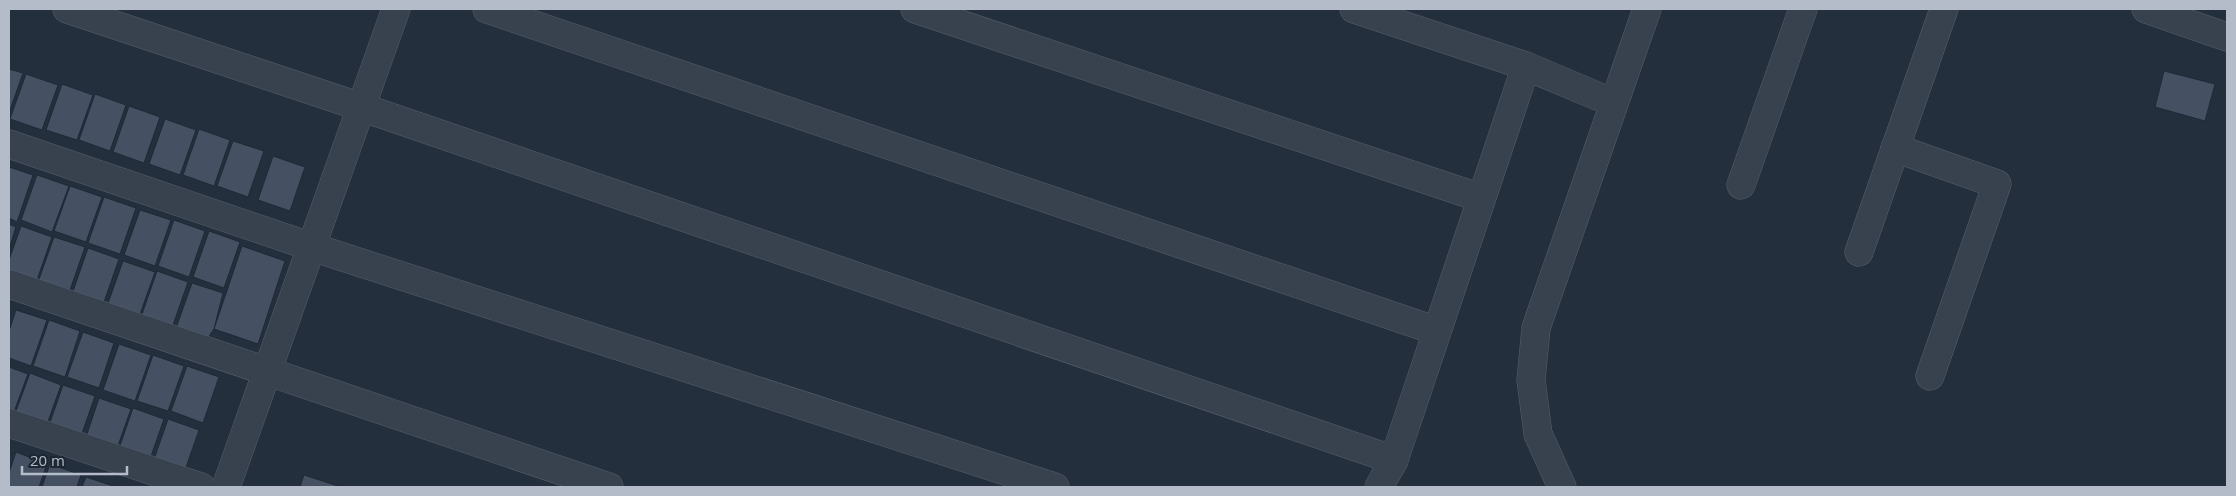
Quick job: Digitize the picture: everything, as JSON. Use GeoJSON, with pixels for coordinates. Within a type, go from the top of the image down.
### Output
{"type":"FeatureCollection","features":[{"type":"Feature","properties":{"kind":"street"},"geometry":{"type":"LineString","coordinates":[[67,9],[361,107],[1394,460]]}},
{"type":"Feature","properties":{"kind":"street"},"geometry":{"type":"LineString","coordinates":[[226,487],[396,9]]}},
{"type":"Feature","properties":{"kind":"street"},"geometry":{"type":"LineString","coordinates":[[487,9],[1436,332]]}},
{"type":"Feature","properties":{"kind":"street"},"geometry":{"type":"LineString","coordinates":[[915,9],[1481,198]]}},
{"type":"Feature","properties":{"kind":"street"},"geometry":{"type":"LineString","coordinates":[[1354,9],[1526,66],[1597,96]]}},
{"type":"Feature","properties":{"kind":"street"},"geometry":{"type":"LineString","coordinates":[[1562,487],[1538,434],[1531,380],[1536,328],[1647,9]]}},
{"type":"Feature","properties":{"kind":"street"},"geometry":{"type":"LineString","coordinates":[[1741,184],[1802,9]]}},
{"type":"Feature","properties":{"kind":"street"},"geometry":{"type":"LineString","coordinates":[[1859,252],[1944,9]]}},
{"type":"Feature","properties":{"kind":"street"},"geometry":{"type":"LineString","coordinates":[[2146,9],[2227,37]]}},
{"type":"Feature","properties":{"kind":"street"},"geometry":{"type":"LineString","coordinates":[[1379,487],[1394,460],[1526,66]]}},
{"type":"Feature","properties":{"kind":"street"},"geometry":{"type":"LineString","coordinates":[[9,144],[312,247],[1055,487]]}},
{"type":"Feature","properties":{"kind":"street"},"geometry":{"type":"LineString","coordinates":[[1896,148],[1997,184],[1930,376]]}},
{"type":"Feature","properties":{"kind":"street"},"geometry":{"type":"LineString","coordinates":[[9,284],[609,487]]}},
{"type":"Feature","properties":{"kind":"street"},"geometry":{"type":"LineString","coordinates":[[9,423],[201,487]]}},
{"type":"Feature","properties":{"kind":"building"},"geometry":{"type":"Polygon","coordinates":[[[9,69],[23,73],[9,113],[9,69]]]}},
{"type":"Feature","properties":{"kind":"building"},"geometry":{"type":"Polygon","coordinates":[[[2164,71],[2215,84],[2205,121],[2155,107],[2164,71]]]}},
{"type":"Feature","properties":{"kind":"building"},"geometry":{"type":"Polygon","coordinates":[[[26,74],[58,85],[42,130],[10,119],[26,74]]]}},
{"type":"Feature","properties":{"kind":"building"},"geometry":{"type":"Polygon","coordinates":[[[62,84],[93,95],[77,140],[46,130],[62,84]]]}},
{"type":"Feature","properties":{"kind":"building"},"geometry":{"type":"Polygon","coordinates":[[[95,94],[126,105],[110,151],[79,140],[95,94]]]}},
{"type":"Feature","properties":{"kind":"building"},"geometry":{"type":"Polygon","coordinates":[[[129,106],[160,117],[144,163],[113,152],[129,106]]]}},
{"type":"Feature","properties":{"kind":"building"},"geometry":{"type":"Polygon","coordinates":[[[165,119],[196,130],[180,175],[149,164],[165,119]]]}},
{"type":"Feature","properties":{"kind":"building"},"geometry":{"type":"Polygon","coordinates":[[[199,129],[230,140],[214,186],[183,175],[199,129]]]}},
{"type":"Feature","properties":{"kind":"building"},"geometry":{"type":"Polygon","coordinates":[[[233,141],[264,151],[248,197],[217,186],[233,141]]]}},
{"type":"Feature","properties":{"kind":"building"},"geometry":{"type":"Polygon","coordinates":[[[273,156],[305,167],[290,211],[258,200],[273,156]]]}},
{"type":"Feature","properties":{"kind":"building"},"geometry":{"type":"Polygon","coordinates":[[[9,167],[33,175],[17,222],[9,218],[9,167]]]}},
{"type":"Feature","properties":{"kind":"building"},"geometry":{"type":"Polygon","coordinates":[[[37,175],[69,186],[52,232],[21,220],[37,175]]]}},
{"type":"Feature","properties":{"kind":"building"},"geometry":{"type":"Polygon","coordinates":[[[70,186],[102,197],[86,242],[54,231],[70,186]]]}},
{"type":"Feature","properties":{"kind":"building"},"geometry":{"type":"Polygon","coordinates":[[[104,197],[136,208],[120,254],[88,243],[104,197]]]}},
{"type":"Feature","properties":{"kind":"building"},"geometry":{"type":"Polygon","coordinates":[[[140,210],[171,220],[155,266],[124,255],[140,210]]]}},
{"type":"Feature","properties":{"kind":"building"},"geometry":{"type":"Polygon","coordinates":[[[174,220],[205,231],[189,277],[158,266],[174,220]]]}},
{"type":"Feature","properties":{"kind":"building"},"geometry":{"type":"Polygon","coordinates":[[[9,224],[16,227],[9,249],[9,224]]]}},
{"type":"Feature","properties":{"kind":"building"},"geometry":{"type":"Polygon","coordinates":[[[21,226],[52,237],[36,283],[9,273],[9,260],[21,226]]]}},
{"type":"Feature","properties":{"kind":"building"},"geometry":{"type":"Polygon","coordinates":[[[209,231],[240,242],[224,288],[193,277],[209,231]]]}},
{"type":"Feature","properties":{"kind":"building"},"geometry":{"type":"Polygon","coordinates":[[[54,237],[85,247],[69,293],[38,282],[54,237]]]}},
{"type":"Feature","properties":{"kind":"building"},"geometry":{"type":"Polygon","coordinates":[[[242,246],[285,261],[258,344],[214,329],[242,246]]]}},
{"type":"Feature","properties":{"kind":"building"},"geometry":{"type":"Polygon","coordinates":[[[88,248],[119,259],[103,305],[72,294],[88,248]]]}},
{"type":"Feature","properties":{"kind":"building"},"geometry":{"type":"Polygon","coordinates":[[[123,261],[155,272],[139,317],[107,306],[123,261]]]}},
{"type":"Feature","properties":{"kind":"building"},"geometry":{"type":"Polygon","coordinates":[[[157,271],[188,282],[172,328],[141,317],[157,271]]]}},
{"type":"Feature","properties":{"kind":"building"},"geometry":{"type":"Polygon","coordinates":[[[192,283],[223,293],[214,329],[207,339],[176,328],[192,283]]]}},
{"type":"Feature","properties":{"kind":"building"},"geometry":{"type":"Polygon","coordinates":[[[16,310],[47,320],[31,366],[9,358],[9,331],[16,310]]]}},
{"type":"Feature","properties":{"kind":"building"},"geometry":{"type":"Polygon","coordinates":[[[49,320],[80,331],[65,377],[33,366],[49,320]]]}},
{"type":"Feature","properties":{"kind":"building"},"geometry":{"type":"Polygon","coordinates":[[[83,332],[114,343],[99,388],[67,377],[83,332]]]}},
{"type":"Feature","properties":{"kind":"building"},"geometry":{"type":"Polygon","coordinates":[[[119,344],[151,355],[135,401],[103,390],[119,344]]]}},
{"type":"Feature","properties":{"kind":"building"},"geometry":{"type":"Polygon","coordinates":[[[153,355],[184,366],[168,411],[137,401],[153,355]]]}},
{"type":"Feature","properties":{"kind":"building"},"geometry":{"type":"Polygon","coordinates":[[[187,366],[219,377],[203,423],[171,411],[187,366]]]}},
{"type":"Feature","properties":{"kind":"building"},"geometry":{"type":"Polygon","coordinates":[[[9,367],[28,374],[11,420],[9,419],[9,367]]]}},
{"type":"Feature","properties":{"kind":"building"},"geometry":{"type":"Polygon","coordinates":[[[30,373],[61,385],[45,430],[13,419],[30,373]]]}},
{"type":"Feature","properties":{"kind":"building"},"geometry":{"type":"Polygon","coordinates":[[[63,385],[95,396],[79,442],[47,431],[63,385]]]}},
{"type":"Feature","properties":{"kind":"building"},"geometry":{"type":"Polygon","coordinates":[[[99,398],[131,409],[115,454],[84,443],[99,398]]]}},
{"type":"Feature","properties":{"kind":"building"},"geometry":{"type":"Polygon","coordinates":[[[133,408],[164,419],[148,465],[117,454],[133,408]]]}},
{"type":"Feature","properties":{"kind":"building"},"geometry":{"type":"Polygon","coordinates":[[[168,419],[199,430],[183,476],[152,465],[168,419]]]}},
{"type":"Feature","properties":{"kind":"building"},"geometry":{"type":"Polygon","coordinates":[[[16,452],[47,464],[39,487],[9,487],[9,473],[16,452]]]}},
{"type":"Feature","properties":{"kind":"building"},"geometry":{"type":"Polygon","coordinates":[[[50,464],[81,475],[77,487],[42,487],[50,464]]]}},
{"type":"Feature","properties":{"kind":"building"},"geometry":{"type":"Polygon","coordinates":[[[304,475],[341,487],[300,487],[304,475]]]}},
{"type":"Feature","properties":{"kind":"building"},"geometry":{"type":"Polygon","coordinates":[[[86,477],[116,487],[82,487],[86,477]]]}}]}
